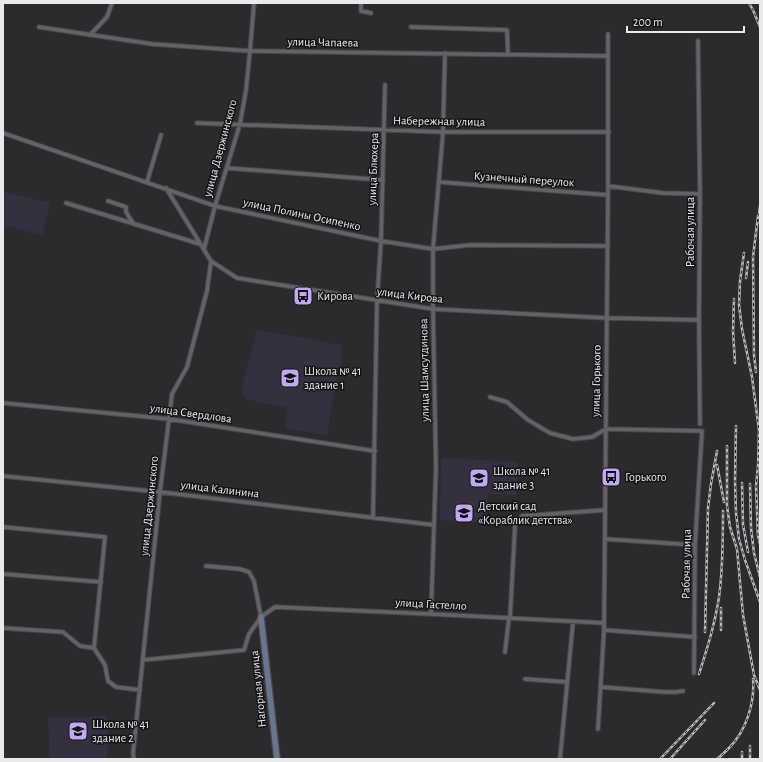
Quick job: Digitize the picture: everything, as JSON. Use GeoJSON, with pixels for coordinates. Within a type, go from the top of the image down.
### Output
{"type":"FeatureCollection","features":[{"type":"Feature","properties":{"kind":"street"},"geometry":{"type":"LineString","coordinates":[[90,35],[107,17],[112,3]]}},
{"type":"Feature","properties":{"kind":"street","name":"улица Дзержинского"},"geometry":{"type":"LineString","coordinates":[[204,249],[215,206],[240,124],[246,90],[254,3]]}},
{"type":"Feature","properties":{"kind":"street"},"geometry":{"type":"LineString","coordinates":[[361,3],[360,11],[371,13]]}},
{"type":"Feature","properties":{"kind":"street","name":"улица Чапаева"},"geometry":{"type":"LineString","coordinates":[[39,27],[152,44],[250,51],[608,56]]}},
{"type":"Feature","properties":{"kind":"street"},"geometry":{"type":"LineString","coordinates":[[411,27],[507,30],[508,54]]}},
{"type":"Feature","properties":{"kind":"street","name":"улица Горького"},"geometry":{"type":"LineString","coordinates":[[598,729],[604,630],[609,132],[608,34]]}},
{"type":"Feature","properties":{"kind":"street","name":"Рабочая улица"},"geometry":{"type":"LineString","coordinates":[[698,41],[700,194],[700,424]]}},
{"type":"Feature","properties":{"kind":"street","name":"улица Шамсутдинова"},"geometry":{"type":"LineString","coordinates":[[431,614],[436,468],[433,249],[443,132],[445,54]]}},
{"type":"Feature","properties":{"kind":"street","name":"улица Блюхера"},"geometry":{"type":"LineString","coordinates":[[373,518],[378,301],[386,85]]}},
{"type":"Feature","properties":{"kind":"street","name":"Набережная улица"},"geometry":{"type":"LineString","coordinates":[[197,123],[443,132],[609,132]]}},
{"type":"Feature","properties":{"kind":"street","name":"улица Полины Осипенко"},"geometry":{"type":"LineString","coordinates":[[3,133],[215,206],[381,241],[433,249],[470,245],[608,246]]}},
{"type":"Feature","properties":{"kind":"street"},"geometry":{"type":"LineString","coordinates":[[147,182],[161,135]]}},
{"type":"Feature","properties":{"kind":"street"},"geometry":{"type":"LineString","coordinates":[[227,168],[383,180]]}},
{"type":"Feature","properties":{"kind":"street","name":"Кузнечный переулок"},"geometry":{"type":"LineString","coordinates":[[439,182],[608,195]]}},
{"type":"Feature","properties":{"kind":"street"},"geometry":{"type":"LineString","coordinates":[[608,186],[663,193],[700,194]]}},
{"type":"Feature","properties":{"kind":"street"},"geometry":{"type":"LineString","coordinates":[[166,188],[210,261]]}},
{"type":"Feature","properties":{"kind":"street"},"geometry":{"type":"LineString","coordinates":[[108,201],[126,207],[126,212],[133,223]]}},
{"type":"Feature","properties":{"kind":"street"},"geometry":{"type":"LineString","coordinates":[[66,203],[200,244]]}},
{"type":"Feature","properties":{"kind":"street","name":"улица Дзержинского"},"geometry":{"type":"LineString","coordinates":[[134,759],[133,754],[160,492],[172,394],[187,367],[207,291],[210,261]]}},
{"type":"Feature","properties":{"kind":"street","name":"улица Кирова"},"geometry":{"type":"LineString","coordinates":[[210,261],[237,278],[433,309],[607,318],[699,320]]}},
{"type":"Feature","properties":{"kind":"street"},"geometry":{"type":"LineString","coordinates":[[490,397],[507,402],[528,420],[550,433],[573,439],[592,437],[606,430]]}},
{"type":"Feature","properties":{"kind":"street","name":"улица Свердлова"},"geometry":{"type":"LineString","coordinates":[[3,403],[169,419],[375,451]]}},
{"type":"Feature","properties":{"kind":"street","name":"Рабочая улица"},"geometry":{"type":"LineString","coordinates":[[606,430],[702,431],[695,545],[694,673]]}},
{"type":"Feature","properties":{"kind":"street","name":"улица Калинина"},"geometry":{"type":"LineString","coordinates":[[3,476],[160,492],[434,525]]}},
{"type":"Feature","properties":{"kind":"street"},"geometry":{"type":"LineString","coordinates":[[505,652],[510,618],[516,521],[522,516],[605,510]]}},
{"type":"Feature","properties":{"kind":"street"},"geometry":{"type":"LineString","coordinates":[[3,527],[105,537],[94,648],[105,665],[108,680],[116,688],[140,690]]}},
{"type":"Feature","properties":{"kind":"street"},"geometry":{"type":"LineString","coordinates":[[604,539],[695,545]]}},
{"type":"Feature","properties":{"kind":"street"},"geometry":{"type":"LineString","coordinates":[[206,566],[240,569],[250,572],[254,581],[261,617]]}},
{"type":"Feature","properties":{"kind":"street"},"geometry":{"type":"LineString","coordinates":[[3,574],[101,582]]}},
{"type":"Feature","properties":{"kind":"street","name":"улица Гастелло"},"geometry":{"type":"LineString","coordinates":[[143,660],[244,650],[249,634],[261,617],[275,607],[604,623]]}},
{"type":"Feature","properties":{"kind":"street","name":"Нагорная улица"},"geometry":{"type":"LineString","coordinates":[[261,617],[277,759]]}},
{"type":"Feature","properties":{"kind":"street"},"geometry":{"type":"LineString","coordinates":[[560,759],[573,622]]}},
{"type":"Feature","properties":{"kind":"street"},"geometry":{"type":"LineString","coordinates":[[3,628],[63,632],[80,646],[94,648]]}},
{"type":"Feature","properties":{"kind":"street"},"geometry":{"type":"LineString","coordinates":[[604,630],[695,637]]}},
{"type":"Feature","properties":{"kind":"street"},"geometry":{"type":"LineString","coordinates":[[525,679],[567,682]]}},
{"type":"Feature","properties":{"kind":"street"},"geometry":{"type":"LineString","coordinates":[[601,687],[664,692],[683,691]]}},
{"type":"Feature","properties":{"kind":"shaded area"},"geometry":{"type":"Polygon","coordinates":[[[5,192],[50,203],[42,235],[3,225],[3,200],[5,192]]]}},
{"type":"Feature","properties":{"kind":"shaded area","name":"Школа № 41 здание 1"},"geometry":{"type":"Polygon","coordinates":[[[257,330],[341,345],[341,366],[338,368],[327,435],[285,428],[288,408],[245,399],[245,397],[243,397],[242,387],[257,330]]]}},
{"type":"Feature","properties":{"kind":"shaded area","name":"Школа № 41 здание 3"},"geometry":{"type":"Polygon","coordinates":[[[441,458],[518,462],[516,495],[488,494],[486,523],[440,520],[441,458]]]}},
{"type":"Feature","properties":{"kind":"shaded area","name":"Школа № 41 здание 2"},"geometry":{"type":"Polygon","coordinates":[[[106,716],[108,742],[107,759],[50,759],[48,718],[106,716]]]}},
{"type":"Feature","properties":{"kind":"railway"},"geometry":{"type":"LineString","coordinates":[[749,3],[760,27]]}},
{"type":"Feature","properties":{"kind":"railway"},"geometry":{"type":"LineString","coordinates":[[758,222],[760,206]]}},
{"type":"Feature","properties":{"kind":"railway"},"geometry":{"type":"LineString","coordinates":[[756,372],[754,355],[753,257],[758,216]]}},
{"type":"Feature","properties":{"kind":"railway"},"geometry":{"type":"LineString","coordinates":[[744,253],[740,281],[739,305],[742,329],[752,377],[759,430],[756,486],[758,536],[760,544]]}},
{"type":"Feature","properties":{"kind":"railway"},"geometry":{"type":"LineString","coordinates":[[746,278],[748,262]]}},
{"type":"Feature","properties":{"kind":"railway"},"geometry":{"type":"LineString","coordinates":[[734,299],[733,331],[735,363]]}},
{"type":"Feature","properties":{"kind":"railway"},"geometry":{"type":"LineString","coordinates":[[736,426],[735,481],[736,513],[739,539],[760,602]]}},
{"type":"Feature","properties":{"kind":"railway"},"geometry":{"type":"LineString","coordinates":[[727,446],[727,506],[730,527],[737,549],[743,615],[754,675],[760,690]]}},
{"type":"Feature","properties":{"kind":"railway"},"geometry":{"type":"LineString","coordinates":[[705,632],[708,508],[717,451]]}},
{"type":"Feature","properties":{"kind":"railway"},"geometry":{"type":"LineString","coordinates":[[717,465],[724,502]]}},
{"type":"Feature","properties":{"kind":"railway"},"geometry":{"type":"LineString","coordinates":[[742,483],[743,525],[748,552]]}},
{"type":"Feature","properties":{"kind":"railway"},"geometry":{"type":"LineString","coordinates":[[750,484],[751,528],[754,553],[760,577]]}},
{"type":"Feature","properties":{"kind":"railway"},"geometry":{"type":"LineString","coordinates":[[699,674],[713,627],[719,597],[723,544],[723,511]]}},
{"type":"Feature","properties":{"kind":"railway"},"geometry":{"type":"LineString","coordinates":[[721,608],[721,630]]}},
{"type":"Feature","properties":{"kind":"railway"},"geometry":{"type":"LineString","coordinates":[[717,759],[735,741],[745,725],[751,707],[753,679]]}},
{"type":"Feature","properties":{"kind":"railway"},"geometry":{"type":"LineString","coordinates":[[660,759],[714,703]]}},
{"type":"Feature","properties":{"kind":"railway"},"geometry":{"type":"LineString","coordinates":[[670,759],[705,720]]}},
{"type":"Feature","properties":{"kind":"railway"},"geometry":{"type":"LineString","coordinates":[[750,746],[750,759]]}},
{"type":"Feature","properties":{"kind":"railway"},"geometry":{"type":"LineString","coordinates":[[742,752],[742,759]]}},
{"type":"Feature","properties":{"kind":"place","name":"Кирова"},"geometry":{"type":"Point","coordinates":[303,296]}},
{"type":"Feature","properties":{"kind":"place","name":"Школа № 41 здание 1"},"geometry":{"type":"Point","coordinates":[290,378]}},
{"type":"Feature","properties":{"kind":"place","name":"Горького"},"geometry":{"type":"Point","coordinates":[611,477]}},
{"type":"Feature","properties":{"kind":"place","name":"Школа № 41 здание 3"},"geometry":{"type":"Point","coordinates":[479,478]}},
{"type":"Feature","properties":{"kind":"place","name":"Детский сад «Кораблик детства»"},"geometry":{"type":"Point","coordinates":[464,513]}},
{"type":"Feature","properties":{"kind":"place","name":"Школа № 41 здание 2"},"geometry":{"type":"Point","coordinates":[78,731]}}]}
